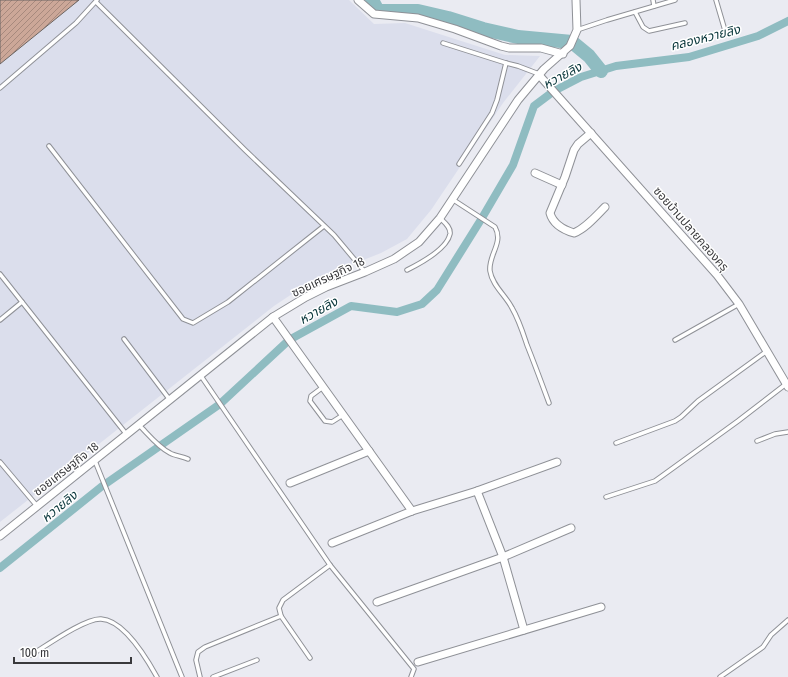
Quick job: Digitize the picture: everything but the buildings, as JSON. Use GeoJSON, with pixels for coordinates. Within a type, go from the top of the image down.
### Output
{"type":"FeatureCollection","features":[{"type":"Feature","properties":{"kind":"street"},"geometry":{"type":"LineString","coordinates":[[358,0],[374,14],[418,18],[509,48],[541,48],[563,54]]}},
{"type":"Feature","properties":{"kind":"street","name":"ซอยเศรษฐกิจ 18"},"geometry":{"type":"LineString","coordinates":[[0,536],[273,317],[326,287],[394,259],[419,242],[440,218],[518,100],[540,74],[563,54],[573,41],[576,30],[576,0]]}},
{"type":"Feature","properties":{"kind":"street","name":"ซอยบ้านปลายคลองครุ"},"geometry":{"type":"LineString","coordinates":[[540,74],[717,275],[739,304],[787,385]]}},
{"type":"Feature","properties":{"kind":"street"},"geometry":{"type":"LineString","coordinates":[[591,133],[578,144],[574,150],[562,185],[550,213],[554,222],[565,230],[574,233],[580,230],[605,207]]}},
{"type":"Feature","properties":{"kind":"street"},"geometry":{"type":"LineString","coordinates":[[535,173],[562,185]]}},
{"type":"Feature","properties":{"kind":"street"},"geometry":{"type":"LineString","coordinates":[[273,317],[412,511]]}},
{"type":"Feature","properties":{"kind":"street"},"geometry":{"type":"LineString","coordinates":[[290,483],[369,451]]}},
{"type":"Feature","properties":{"kind":"street"},"geometry":{"type":"LineString","coordinates":[[332,543],[412,511],[477,491],[557,462]]}},
{"type":"Feature","properties":{"kind":"street"},"geometry":{"type":"LineString","coordinates":[[477,491],[503,557],[524,630]]}},
{"type":"Feature","properties":{"kind":"street"},"geometry":{"type":"LineString","coordinates":[[377,602],[503,557],[571,528]]}},
{"type":"Feature","properties":{"kind":"street"},"geometry":{"type":"LineString","coordinates":[[418,662],[601,607]]}},
{"type":"Feature","properties":{"kind":"lane"},"geometry":{"type":"LineString","coordinates":[[653,0],[654,6]]}},
{"type":"Feature","properties":{"kind":"lane"},"geometry":{"type":"LineString","coordinates":[[576,30],[675,0]]}},
{"type":"Feature","properties":{"kind":"lane"},"geometry":{"type":"LineString","coordinates":[[716,0],[726,34]]}},
{"type":"Feature","properties":{"kind":"lane"},"geometry":{"type":"LineString","coordinates":[[0,88],[76,22],[97,1],[334,235],[365,272]]}},
{"type":"Feature","properties":{"kind":"lane"},"geometry":{"type":"LineString","coordinates":[[635,12],[642,27],[649,31],[685,23]]}},
{"type":"Feature","properties":{"kind":"lane"},"geometry":{"type":"LineString","coordinates":[[443,43],[540,74]]}},
{"type":"Feature","properties":{"kind":"lane"},"geometry":{"type":"LineString","coordinates":[[459,164],[492,113],[498,100],[506,63]]}},
{"type":"Feature","properties":{"kind":"lane"},"geometry":{"type":"LineString","coordinates":[[49,146],[183,320],[193,323],[228,302],[324,226]]}},
{"type":"Feature","properties":{"kind":"lane"},"geometry":{"type":"LineString","coordinates":[[452,199],[479,215],[495,227],[498,233],[497,245],[491,263],[490,271],[492,278],[512,307],[519,322],[549,403]]}},
{"type":"Feature","properties":{"kind":"lane"},"geometry":{"type":"LineString","coordinates":[[407,270],[424,262],[444,243],[450,234],[448,226],[440,218]]}},
{"type":"Feature","properties":{"kind":"lane"},"geometry":{"type":"LineString","coordinates":[[0,274],[127,434]]}},
{"type":"Feature","properties":{"kind":"lane"},"geometry":{"type":"LineString","coordinates":[[0,320],[22,302]]}},
{"type":"Feature","properties":{"kind":"lane"},"geometry":{"type":"LineString","coordinates":[[676,340],[739,304]]}},
{"type":"Feature","properties":{"kind":"lane"},"geometry":{"type":"LineString","coordinates":[[124,339],[170,400]]}},
{"type":"Feature","properties":{"kind":"lane"},"geometry":{"type":"LineString","coordinates":[[616,443],[675,421],[698,401],[767,351]]}},
{"type":"Feature","properties":{"kind":"lane"},"geometry":{"type":"LineString","coordinates":[[201,376],[330,565],[414,669],[411,677]]}},
{"type":"Feature","properties":{"kind":"lane"},"geometry":{"type":"LineString","coordinates":[[606,497],[654,481],[787,385]]}},
{"type":"Feature","properties":{"kind":"lane"},"geometry":{"type":"LineString","coordinates":[[323,387],[311,396],[310,401],[325,421],[332,422],[343,415]]}},
{"type":"Feature","properties":{"kind":"lane"},"geometry":{"type":"LineString","coordinates":[[139,425],[169,453],[182,456],[188,460]]}},
{"type":"Feature","properties":{"kind":"lane"},"geometry":{"type":"LineString","coordinates":[[757,441],[775,434],[788,432]]}},
{"type":"Feature","properties":{"kind":"lane"},"geometry":{"type":"LineString","coordinates":[[95,461],[182,677]]}},
{"type":"Feature","properties":{"kind":"lane"},"geometry":{"type":"LineString","coordinates":[[0,462],[36,506]]}},
{"type":"Feature","properties":{"kind":"lane"},"geometry":{"type":"LineString","coordinates":[[310,658],[281,616],[279,608],[282,600],[330,565]]}},
{"type":"Feature","properties":{"kind":"lane"},"geometry":{"type":"LineString","coordinates":[[200,677],[196,660],[198,652],[205,647],[281,616]]}},
{"type":"Feature","properties":{"kind":"lane"},"geometry":{"type":"LineString","coordinates":[[30,655],[87,622],[100,619],[111,622],[130,638],[145,656],[157,677]]}},
{"type":"Feature","properties":{"kind":"lane"},"geometry":{"type":"LineString","coordinates":[[720,677],[763,647],[771,635],[788,620]]}},
{"type":"Feature","properties":{"kind":"lane"},"geometry":{"type":"LineString","coordinates":[[213,677],[258,660]]}},
{"type":"Feature","properties":{"kind":"shaded area"},"geometry":{"type":"Polygon","coordinates":[[[0,0],[349,0],[374,24],[405,23],[505,55],[540,56],[503,103],[431,210],[407,239],[381,253],[307,284],[274,306],[0,522],[0,0]]]}},
{"type":"Feature","properties":{"kind":"waterway"},"geometry":{"type":"LineString","coordinates":[[372,0],[378,11],[418,11],[518,37],[572,42],[589,56],[601,71]]}},
{"type":"Feature","properties":{"kind":"waterway","name":"หวายลิง"},"geometry":{"type":"LineString","coordinates":[[0,568],[101,487],[220,404],[289,340],[351,306],[397,312],[422,304],[437,290],[513,165],[534,106],[554,91],[581,77],[616,66],[689,57],[758,36],[788,21]]}},
{"type":"Feature","properties":{"kind":"water label","name":"คลองหวายลิง"},"geometry":{"type":"Point","coordinates":[705,37]}}]}
